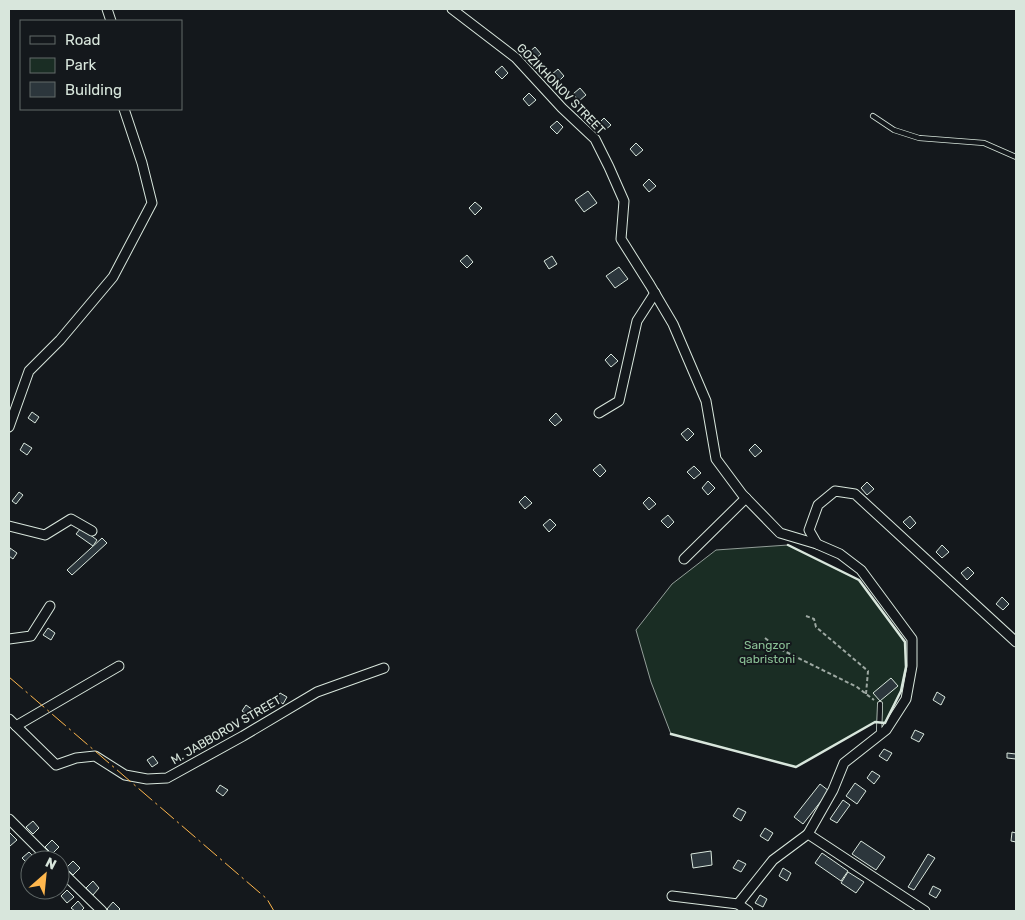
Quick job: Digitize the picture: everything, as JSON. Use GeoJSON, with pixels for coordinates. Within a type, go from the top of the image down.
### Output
{"type":"FeatureCollection","features":[{"type":"Feature","properties":{"kind":"street","name":"GOZIKHONOV STREET"},"geometry":{"type":"LineString","coordinates":[[452,9],[516,58],[562,108],[595,139],[624,201],[621,239],[673,324],[706,401],[716,459],[746,498],[780,533],[817,544],[840,554],[861,570],[912,639],[912,666],[906,699],[886,730],[844,763],[833,790],[808,834]]}},
{"type":"Feature","properties":{"kind":"street"},"geometry":{"type":"LineString","coordinates":[[9,426],[28,371],[60,340],[113,277],[152,203],[142,163],[124,110]]}},
{"type":"Feature","properties":{"kind":"street"},"geometry":{"type":"LineString","coordinates":[[599,413],[619,401],[637,321],[654,293]]}},
{"type":"Feature","properties":{"kind":"street"},"geometry":{"type":"LineString","coordinates":[[817,544],[809,530],[818,506],[835,491],[856,494],[1016,642]]}},
{"type":"Feature","properties":{"kind":"street"},"geometry":{"type":"LineString","coordinates":[[684,559],[746,498]]}},
{"type":"Feature","properties":{"kind":"street"},"geometry":{"type":"LineString","coordinates":[[9,526],[45,536],[71,519],[92,531]]}},
{"type":"Feature","properties":{"kind":"street"},"geometry":{"type":"LineString","coordinates":[[9,639],[31,636],[50,606]]}},
{"type":"Feature","properties":{"kind":"street"},"geometry":{"type":"LineString","coordinates":[[16,726],[119,666]]}},
{"type":"Feature","properties":{"kind":"street","name":"M. JABBOROV STREET"},"geometry":{"type":"LineString","coordinates":[[9,719],[56,765],[76,758],[95,756],[125,775],[147,779],[167,778],[317,692],[384,668]]}},
{"type":"Feature","properties":{"kind":"street"},"geometry":{"type":"LineString","coordinates":[[9,819],[40,850]]}},
{"type":"Feature","properties":{"kind":"street"},"geometry":{"type":"LineString","coordinates":[[738,904],[773,860],[808,834],[925,911]]}},
{"type":"Feature","properties":{"kind":"street"},"geometry":{"type":"LineString","coordinates":[[70,880],[102,911]]}},
{"type":"Feature","properties":{"kind":"street"},"geometry":{"type":"LineString","coordinates":[[672,896],[738,904],[748,911]]}},
{"type":"Feature","properties":{"kind":"lane"},"geometry":{"type":"LineString","coordinates":[[873,116],[894,130],[919,138],[984,143],[1016,157]]}},
{"type":"Feature","properties":{"kind":"lane"},"geometry":{"type":"LineString","coordinates":[[879,736],[880,704]]}},
{"type":"Feature","properties":{"kind":"path"},"geometry":{"type":"LineString","coordinates":[[806,616],[814,619],[816,626],[868,670],[866,694]]}},
{"type":"Feature","properties":{"kind":"path"},"geometry":{"type":"LineString","coordinates":[[766,638],[778,648],[857,687],[880,704]]}},
{"type":"Feature","properties":{"kind":"green space","name":"Sangzor qabristoni"},"geometry":{"type":"Polygon","coordinates":[[[788,545],[859,580],[905,642],[906,667],[901,691],[885,723],[875,722],[796,767],[671,734],[651,682],[636,630],[672,584],[716,550],[788,545]]]}},
{"type":"Feature","properties":{"kind":"building"},"geometry":{"type":"Polygon","coordinates":[[[535,47],[541,54],[534,60],[528,53],[535,47]]]}},
{"type":"Feature","properties":{"kind":"building"},"geometry":{"type":"Polygon","coordinates":[[[502,66],[508,73],[502,79],[495,72],[502,66]]]}},
{"type":"Feature","properties":{"kind":"building"},"geometry":{"type":"Polygon","coordinates":[[[558,69],[564,76],[558,82],[551,75],[558,69]]]}},
{"type":"Feature","properties":{"kind":"building"},"geometry":{"type":"Polygon","coordinates":[[[580,88],[586,95],[579,101],[573,94],[580,88]]]}},
{"type":"Feature","properties":{"kind":"building"},"geometry":{"type":"Polygon","coordinates":[[[529,93],[536,100],[529,106],[523,99],[529,93]]]}},
{"type":"Feature","properties":{"kind":"building"},"geometry":{"type":"Polygon","coordinates":[[[604,118],[611,125],[604,131],[598,124],[604,118]]]}},
{"type":"Feature","properties":{"kind":"building"},"geometry":{"type":"Polygon","coordinates":[[[557,121],[563,127],[557,134],[550,127],[557,121]]]}},
{"type":"Feature","properties":{"kind":"building"},"geometry":{"type":"Polygon","coordinates":[[[636,143],[643,150],[636,156],[630,149],[636,143]]]}},
{"type":"Feature","properties":{"kind":"building"},"geometry":{"type":"Polygon","coordinates":[[[649,179],[656,186],[649,192],[643,185],[649,179]]]}},
{"type":"Feature","properties":{"kind":"building"},"geometry":{"type":"Polygon","coordinates":[[[588,191],[597,203],[584,212],[575,200],[588,191]]]}},
{"type":"Feature","properties":{"kind":"building"},"geometry":{"type":"Polygon","coordinates":[[[475,202],[482,208],[475,215],[469,208],[475,202]]]}},
{"type":"Feature","properties":{"kind":"building"},"geometry":{"type":"Polygon","coordinates":[[[467,255],[473,262],[467,268],[460,261],[467,255]]]}},
{"type":"Feature","properties":{"kind":"building"},"geometry":{"type":"Polygon","coordinates":[[[552,256],[557,264],[549,269],[544,261],[552,256]]]}},
{"type":"Feature","properties":{"kind":"building"},"geometry":{"type":"Polygon","coordinates":[[[619,267],[628,279],[615,288],[606,276],[619,267]]]}},
{"type":"Feature","properties":{"kind":"building"},"geometry":{"type":"Polygon","coordinates":[[[611,354],[618,361],[611,367],[605,360],[611,354]]]}},
{"type":"Feature","properties":{"kind":"building"},"geometry":{"type":"Polygon","coordinates":[[[32,412],[39,417],[35,423],[28,418],[32,412]]]}},
{"type":"Feature","properties":{"kind":"building"},"geometry":{"type":"Polygon","coordinates":[[[556,413],[562,420],[555,426],[549,420],[556,413]]]}},
{"type":"Feature","properties":{"kind":"building"},"geometry":{"type":"Polygon","coordinates":[[[688,428],[694,434],[687,441],[681,434],[688,428]]]}},
{"type":"Feature","properties":{"kind":"building"},"geometry":{"type":"Polygon","coordinates":[[[24,443],[32,448],[27,455],[20,450],[24,443]]]}},
{"type":"Feature","properties":{"kind":"building"},"geometry":{"type":"Polygon","coordinates":[[[755,444],[762,451],[755,457],[749,450],[755,444]]]}},
{"type":"Feature","properties":{"kind":"building"},"geometry":{"type":"Polygon","coordinates":[[[600,464],[606,471],[600,477],[593,470],[600,464]]]}},
{"type":"Feature","properties":{"kind":"building"},"geometry":{"type":"Polygon","coordinates":[[[694,466],[701,473],[694,479],[687,472],[694,466]]]}},
{"type":"Feature","properties":{"kind":"building"},"geometry":{"type":"Polygon","coordinates":[[[708,481],[715,488],[708,495],[702,488],[708,481]]]}},
{"type":"Feature","properties":{"kind":"building"},"geometry":{"type":"Polygon","coordinates":[[[867,482],[874,489],[867,495],[861,488],[867,482]]]}},
{"type":"Feature","properties":{"kind":"building"},"geometry":{"type":"Polygon","coordinates":[[[19,492],[23,495],[16,504],[12,501],[19,492]]]}},
{"type":"Feature","properties":{"kind":"building"},"geometry":{"type":"Polygon","coordinates":[[[525,496],[532,503],[525,509],[519,502],[525,496]]]}},
{"type":"Feature","properties":{"kind":"building"},"geometry":{"type":"Polygon","coordinates":[[[649,497],[656,504],[649,510],[643,503],[649,497]]]}},
{"type":"Feature","properties":{"kind":"building"},"geometry":{"type":"Polygon","coordinates":[[[668,515],[674,522],[668,528],[661,521],[668,515]]]}},
{"type":"Feature","properties":{"kind":"building"},"geometry":{"type":"Polygon","coordinates":[[[910,516],[916,523],[910,529],[903,522],[910,516]]]}},
{"type":"Feature","properties":{"kind":"building"},"geometry":{"type":"Polygon","coordinates":[[[550,519],[556,525],[549,532],[543,525],[550,519]]]}},
{"type":"Feature","properties":{"kind":"building"},"geometry":{"type":"Polygon","coordinates":[[[81,528],[97,540],[93,546],[76,534],[81,528]]]}},
{"type":"Feature","properties":{"kind":"building"},"geometry":{"type":"Polygon","coordinates":[[[102,538],[107,543],[72,575],[67,570],[102,538]]]}},
{"type":"Feature","properties":{"kind":"building"},"geometry":{"type":"Polygon","coordinates":[[[942,545],[949,552],[942,558],[936,552],[942,545]]]}},
{"type":"Feature","properties":{"kind":"building"},"geometry":{"type":"Polygon","coordinates":[[[10,548],[17,553],[13,559],[9,556],[10,548]]]}},
{"type":"Feature","properties":{"kind":"building"},"geometry":{"type":"Polygon","coordinates":[[[968,567],[974,573],[967,580],[961,573],[968,567]]]}},
{"type":"Feature","properties":{"kind":"building"},"geometry":{"type":"Polygon","coordinates":[[[1002,597],[1009,604],[1003,610],[996,604],[1002,597]]]}},
{"type":"Feature","properties":{"kind":"building"},"geometry":{"type":"Polygon","coordinates":[[[48,628],[55,633],[51,640],[43,635],[48,628]]]}},
{"type":"Feature","properties":{"kind":"building"},"geometry":{"type":"Polygon","coordinates":[[[891,678],[898,686],[880,701],[873,693],[891,678]]]}},
{"type":"Feature","properties":{"kind":"building"},"geometry":{"type":"Polygon","coordinates":[[[937,692],[945,697],[941,705],[933,700],[937,692]]]}},
{"type":"Feature","properties":{"kind":"building"},"geometry":{"type":"Polygon","coordinates":[[[280,693],[287,697],[283,704],[276,699],[280,693]]]}},
{"type":"Feature","properties":{"kind":"building"},"geometry":{"type":"Polygon","coordinates":[[[246,705],[253,710],[249,716],[242,711],[246,705]]]}},
{"type":"Feature","properties":{"kind":"building"},"geometry":{"type":"Polygon","coordinates":[[[915,730],[924,734],[919,742],[911,738],[915,730]]]}},
{"type":"Feature","properties":{"kind":"building"},"geometry":{"type":"Polygon","coordinates":[[[884,749],[892,753],[887,761],[879,756],[884,749]]]}},
{"type":"Feature","properties":{"kind":"building"},"geometry":{"type":"Polygon","coordinates":[[[1007,753],[1016,754],[1016,759],[1007,758],[1007,753]]]}},
{"type":"Feature","properties":{"kind":"building"},"geometry":{"type":"Polygon","coordinates":[[[153,756],[158,763],[152,767],[147,760],[153,756]]]}},
{"type":"Feature","properties":{"kind":"building"},"geometry":{"type":"Polygon","coordinates":[[[872,771],[880,776],[874,784],[867,778],[872,771]]]}},
{"type":"Feature","properties":{"kind":"building"},"geometry":{"type":"Polygon","coordinates":[[[855,783],[866,791],[857,804],[846,796],[855,783]]]}},
{"type":"Feature","properties":{"kind":"building"},"geometry":{"type":"Polygon","coordinates":[[[820,784],[829,791],[803,824],[794,817],[820,784]]]}},
{"type":"Feature","properties":{"kind":"building"},"geometry":{"type":"Polygon","coordinates":[[[220,785],[228,790],[223,796],[216,791],[220,785]]]}},
{"type":"Feature","properties":{"kind":"building"},"geometry":{"type":"Polygon","coordinates":[[[843,800],[850,805],[837,823],[830,819],[843,800]]]}},
{"type":"Feature","properties":{"kind":"building"},"geometry":{"type":"Polygon","coordinates":[[[738,808],[746,812],[741,821],[733,816],[738,808]]]}},
{"type":"Feature","properties":{"kind":"building"},"geometry":{"type":"Polygon","coordinates":[[[33,821],[39,828],[33,834],[26,827],[33,821]]]}},
{"type":"Feature","properties":{"kind":"building"},"geometry":{"type":"Polygon","coordinates":[[[765,828],[773,833],[768,841],[760,836],[765,828]]]}},
{"type":"Feature","properties":{"kind":"building"},"geometry":{"type":"Polygon","coordinates":[[[1012,832],[1016,833],[1016,842],[1011,841],[1012,832]]]}},
{"type":"Feature","properties":{"kind":"building"},"geometry":{"type":"Polygon","coordinates":[[[9,834],[17,840],[10,846],[9,834]]]}},
{"type":"Feature","properties":{"kind":"building"},"geometry":{"type":"Polygon","coordinates":[[[52,840],[59,847],[56,850],[48,850],[45,847],[52,840]]]}},
{"type":"Feature","properties":{"kind":"building"},"geometry":{"type":"Polygon","coordinates":[[[861,841],[885,857],[876,870],[852,854],[861,841]]]}},
{"type":"Feature","properties":{"kind":"building"},"geometry":{"type":"Polygon","coordinates":[[[711,851],[712,865],[693,868],[691,854],[711,851]]]}},
{"type":"Feature","properties":{"kind":"building"},"geometry":{"type":"Polygon","coordinates":[[[822,853],[848,871],[841,881],[815,863],[822,853]]]}},
{"type":"Feature","properties":{"kind":"building"},"geometry":{"type":"Polygon","coordinates":[[[928,854],[935,858],[914,890],[908,887],[928,854]]]}},
{"type":"Feature","properties":{"kind":"building"},"geometry":{"type":"Polygon","coordinates":[[[738,860],[746,864],[741,872],[733,868],[738,860]]]}},
{"type":"Feature","properties":{"kind":"building"},"geometry":{"type":"Polygon","coordinates":[[[73,861],[80,868],[73,875],[70,872],[70,864],[73,861]]]}},
{"type":"Feature","properties":{"kind":"building"},"geometry":{"type":"Polygon","coordinates":[[[783,868],[791,873],[787,881],[779,876],[783,868]]]}},
{"type":"Feature","properties":{"kind":"building"},"geometry":{"type":"Polygon","coordinates":[[[848,872],[864,882],[856,893],[841,883],[848,872]]]}},
{"type":"Feature","properties":{"kind":"building"},"geometry":{"type":"Polygon","coordinates":[[[93,881],[99,888],[93,895],[86,888],[93,881]]]}},
{"type":"Feature","properties":{"kind":"building"},"geometry":{"type":"Polygon","coordinates":[[[933,886],[941,890],[936,898],[929,894],[933,886]]]}},
{"type":"Feature","properties":{"kind":"building"},"geometry":{"type":"Polygon","coordinates":[[[70,893],[74,897],[67,903],[64,900],[70,900],[70,893]]]}},
{"type":"Feature","properties":{"kind":"building"},"geometry":{"type":"Polygon","coordinates":[[[760,895],[767,899],[763,907],[755,903],[760,895]]]}},
{"type":"Feature","properties":{"kind":"building"},"geometry":{"type":"Polygon","coordinates":[[[78,901],[84,908],[81,911],[75,911],[71,908],[78,901]]]}},
{"type":"Feature","properties":{"kind":"building"},"geometry":{"type":"Polygon","coordinates":[[[113,902],[120,909],[118,911],[109,911],[107,909],[113,902]]]}},
{"type":"Feature","properties":{"kind":"wall"},"geometry":{"type":"LineString","coordinates":[[671,734],[796,767],[875,722],[885,723],[901,691],[906,667],[905,642],[859,580],[788,545]]}},
{"type":"Feature","properties":{"kind":"power"},"geometry":{"type":"LineString","coordinates":[[9,677],[267,899],[274,911]]}}]}
